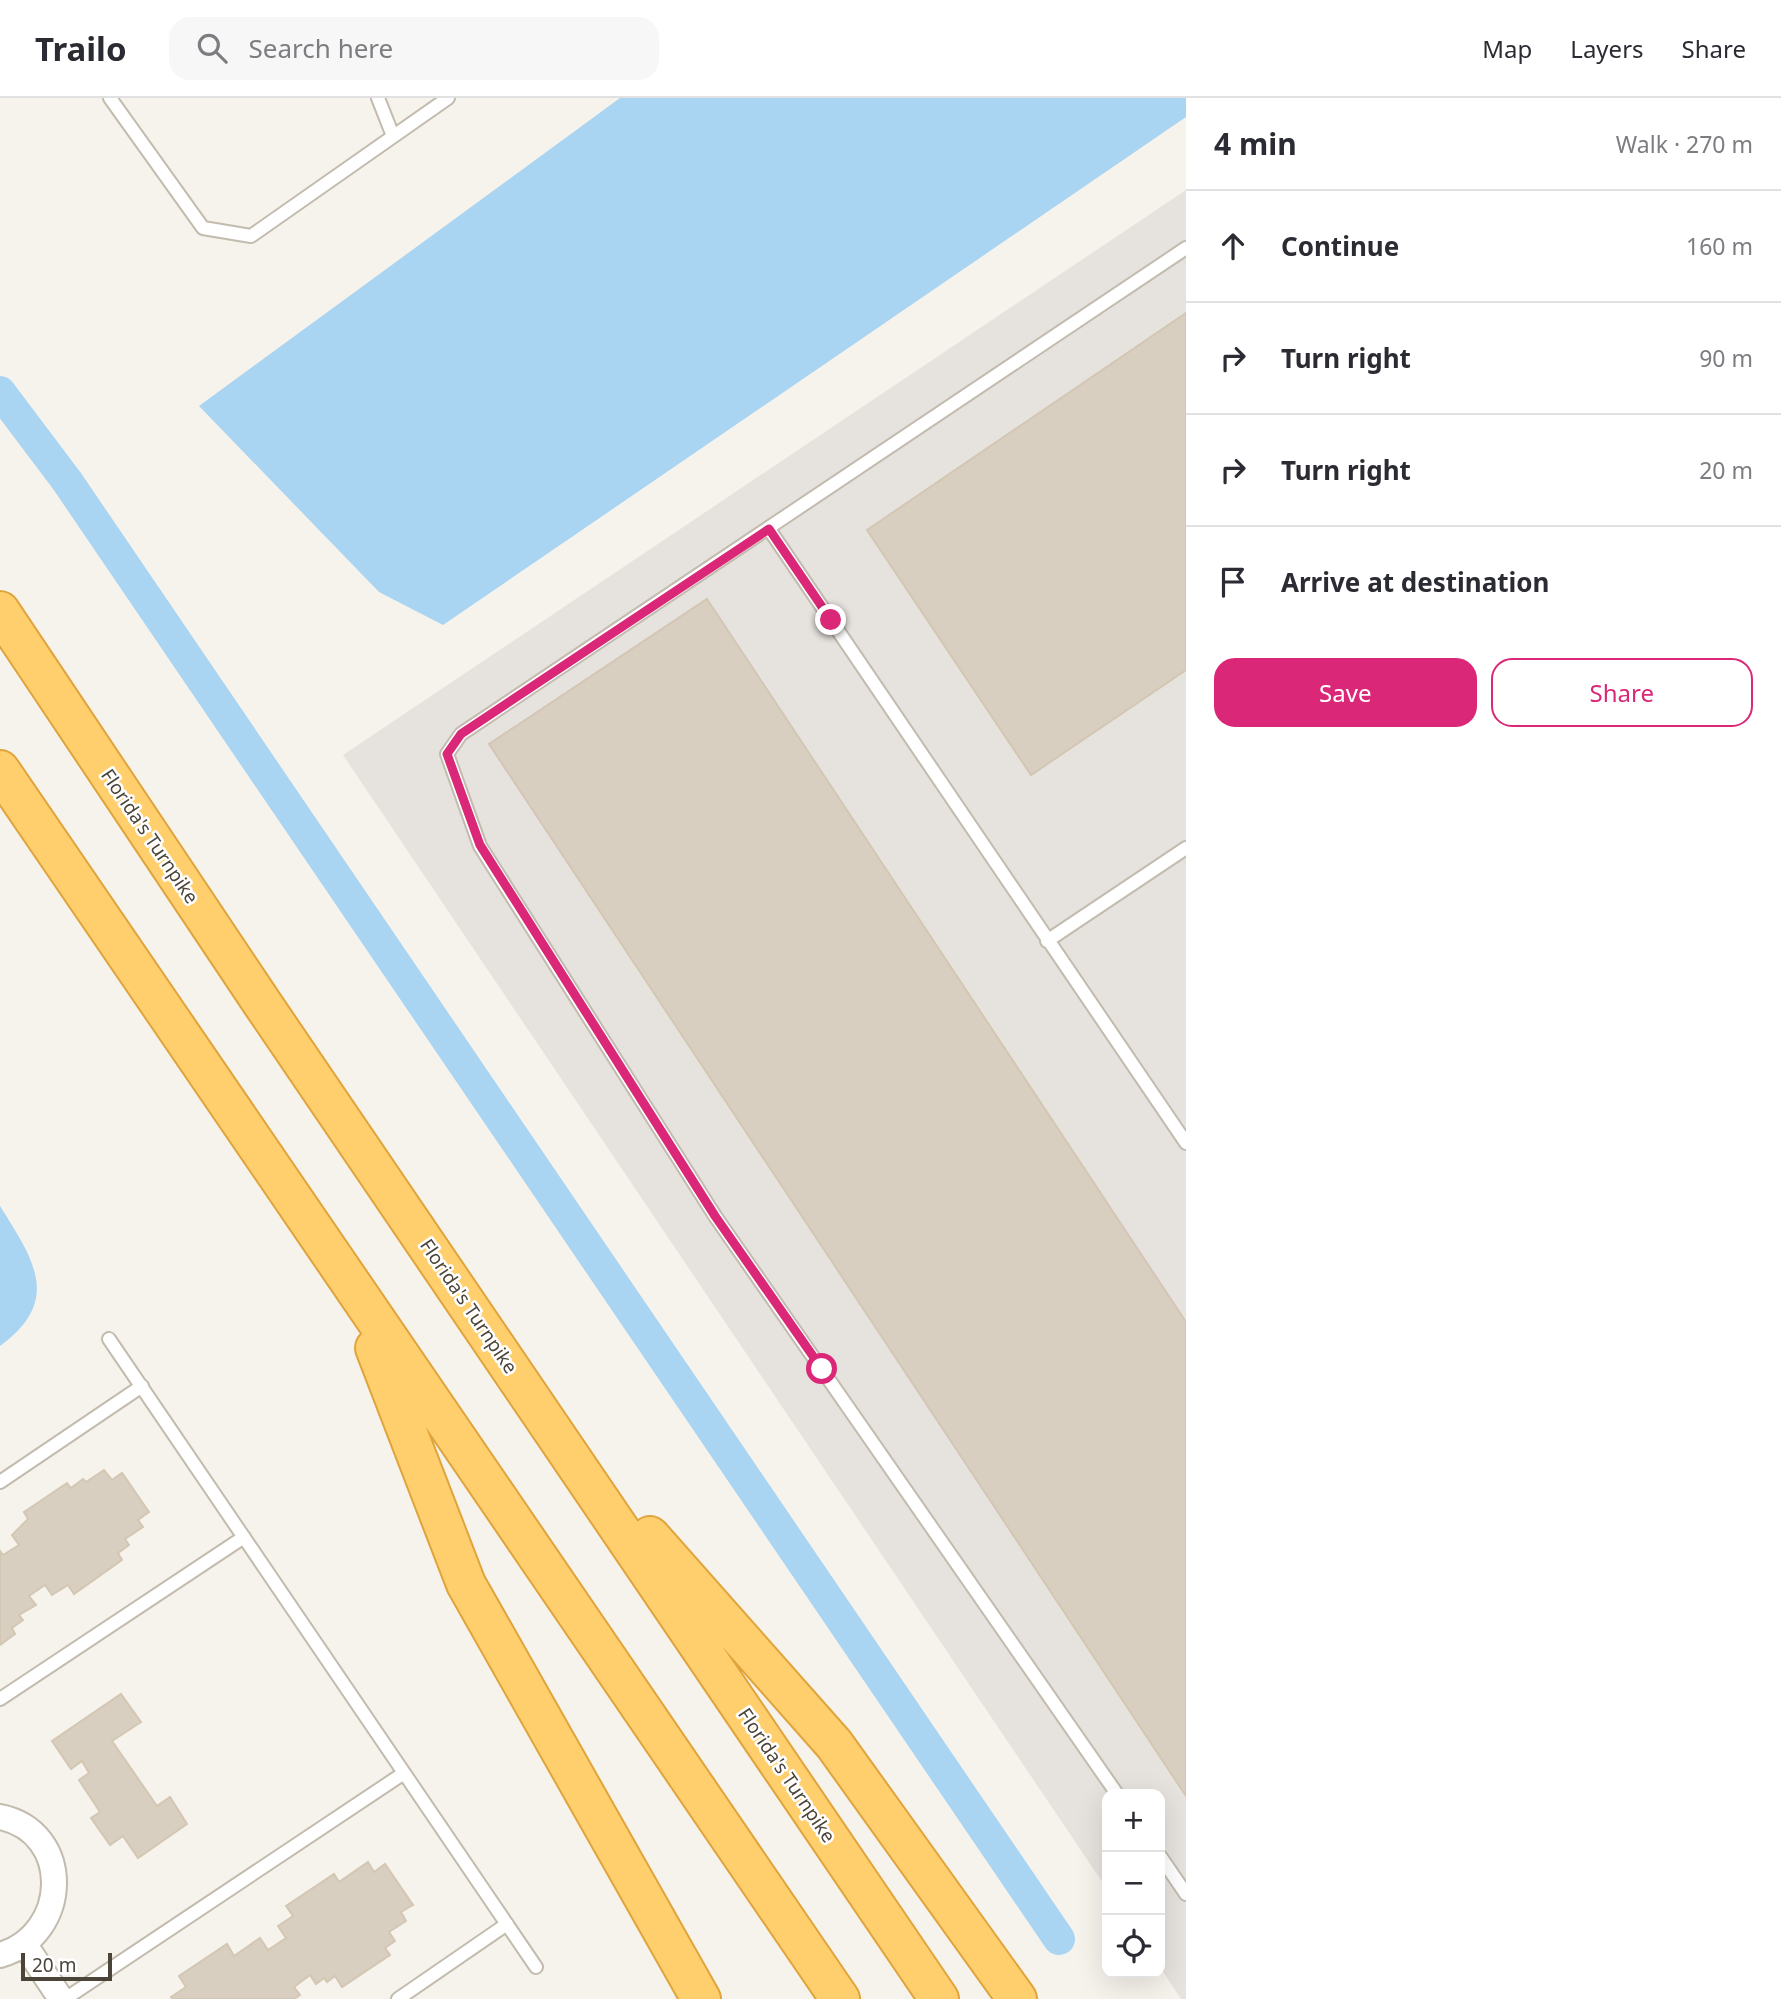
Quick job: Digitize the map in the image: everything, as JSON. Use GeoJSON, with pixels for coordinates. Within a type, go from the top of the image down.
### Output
{"type":"FeatureCollection","features":[{"type":"Feature","properties":{"kind":"highway","name":"Florida's Turnpike"},"geometry":{"type":"LineString","coordinates":[[0,611],[254,992],[939,1999]]}},
{"type":"Feature","properties":{"kind":"highway"},"geometry":{"type":"LineString","coordinates":[[0,770],[840,1999]]}},
{"type":"Feature","properties":{"kind":"highway"},"geometry":{"type":"LineString","coordinates":[[354,1291],[466,1584],[566,1765],[701,1999]]}},
{"type":"Feature","properties":{"kind":"highway"},"geometry":{"type":"LineString","coordinates":[[545,1417],[834,1744],[1017,1999]]}},
{"type":"Feature","properties":{"kind":"street"},"geometry":{"type":"LineString","coordinates":[[0,1817],[27,1829],[43,1847],[53,1870],[55,1895],[48,1919],[25,1945],[0,1955]]}},
{"type":"Feature","properties":{"kind":"street"},"geometry":{"type":"LineString","coordinates":[[25,1945],[63,1999]]}},
{"type":"Feature","properties":{"kind":"lane"},"geometry":{"type":"LineString","coordinates":[[110,98],[203,228],[251,236],[448,98]]}},
{"type":"Feature","properties":{"kind":"lane"},"geometry":{"type":"LineString","coordinates":[[378,98],[393,136]]}},
{"type":"Feature","properties":{"kind":"lane"},"geometry":{"type":"LineString","coordinates":[[1113,1789],[708,1204],[480,845],[447,754],[461,734],[1186,248]]}},
{"type":"Feature","properties":{"kind":"lane"},"geometry":{"type":"LineString","coordinates":[[769,529],[1186,1143]]}},
{"type":"Feature","properties":{"kind":"lane"},"geometry":{"type":"LineString","coordinates":[[1047,941],[1186,848]]}},
{"type":"Feature","properties":{"kind":"lane"},"geometry":{"type":"LineString","coordinates":[[109,1339],[536,1967]]}},
{"type":"Feature","properties":{"kind":"lane"},"geometry":{"type":"LineString","coordinates":[[0,1482],[142,1387]]}},
{"type":"Feature","properties":{"kind":"lane"},"geometry":{"type":"LineString","coordinates":[[0,1699],[244,1537]]}},
{"type":"Feature","properties":{"kind":"lane"},"geometry":{"type":"LineString","coordinates":[[63,1999],[404,1773]]}},
{"type":"Feature","properties":{"kind":"lane"},"geometry":{"type":"LineString","coordinates":[[1165,1863],[1186,1894]]}},
{"type":"Feature","properties":{"kind":"lane"},"geometry":{"type":"LineString","coordinates":[[398,1999],[508,1924]]}},
{"type":"Feature","properties":{"kind":"shaded area"},"geometry":{"type":"Polygon","coordinates":[[[1186,190],[1186,1999],[1181,1999],[1165,1975],[1165,1789],[1102,1789],[1102,1882],[343,755],[1186,190]]]}},
{"type":"Feature","properties":{"kind":"water"},"geometry":{"type":"Polygon","coordinates":[[[620,98],[1186,98],[1186,117],[443,625],[379,592],[199,406],[620,98]]]}},
{"type":"Feature","properties":{"kind":"water"},"geometry":{"type":"Polygon","coordinates":[[[0,1206],[31,1261],[36,1279],[36,1295],[31,1312],[19,1329],[0,1346],[0,1206]]]}},
{"type":"Feature","properties":{"kind":"building"},"geometry":{"type":"Polygon","coordinates":[[[1186,313],[1186,670],[1031,775],[867,530],[1186,313]]]}},
{"type":"Feature","properties":{"kind":"building"},"geometry":{"type":"Polygon","coordinates":[[[707,599],[1186,1322],[1186,1796],[489,744],[707,599]]]}},
{"type":"Feature","properties":{"kind":"building"},"geometry":{"type":"Polygon","coordinates":[[[104,1470],[112,1480],[122,1473],[149,1512],[138,1520],[143,1527],[125,1539],[129,1545],[118,1553],[122,1560],[74,1594],[68,1585],[52,1595],[45,1585],[29,1596],[36,1605],[19,1615],[23,1620],[12,1628],[15,1634],[0,1645],[0,1551],[3,1555],[19,1545],[12,1535],[28,1519],[24,1512],[67,1483],[71,1488],[83,1479],[86,1482],[104,1470]]]}},
{"type":"Feature","properties":{"kind":"building"},"geometry":{"type":"Polygon","coordinates":[[[121,1694],[141,1722],[112,1741],[157,1806],[170,1797],[187,1824],[138,1858],[123,1836],[110,1845],[91,1818],[100,1812],[79,1780],[89,1773],[82,1761],[71,1769],[52,1741],[121,1694]]]}},
{"type":"Feature","properties":{"kind":"building"},"geometry":{"type":"Polygon","coordinates":[[[368,1862],[374,1872],[385,1864],[413,1905],[401,1912],[406,1921],[389,1932],[395,1941],[385,1948],[390,1955],[342,1987],[335,1976],[327,1982],[324,1978],[316,1984],[310,1975],[294,1987],[300,1995],[294,1999],[172,1999],[171,1997],[186,1987],[179,1976],[227,1944],[234,1956],[260,1938],[268,1950],[286,1938],[278,1926],[293,1916],[286,1906],[334,1874],[339,1882],[368,1862]]]}},
{"type":"Feature","properties":{"kind":"waterway"},"geometry":{"type":"LineString","coordinates":[[0,392],[67,481],[1059,1939]]}},
{"type":"Feature","properties":{"kind":"route"},"geometry":{"type":"LineString","coordinates":[[822,1369],[715,1216],[480,845],[447,754],[461,734],[769,529],[831,620]]}}]}
